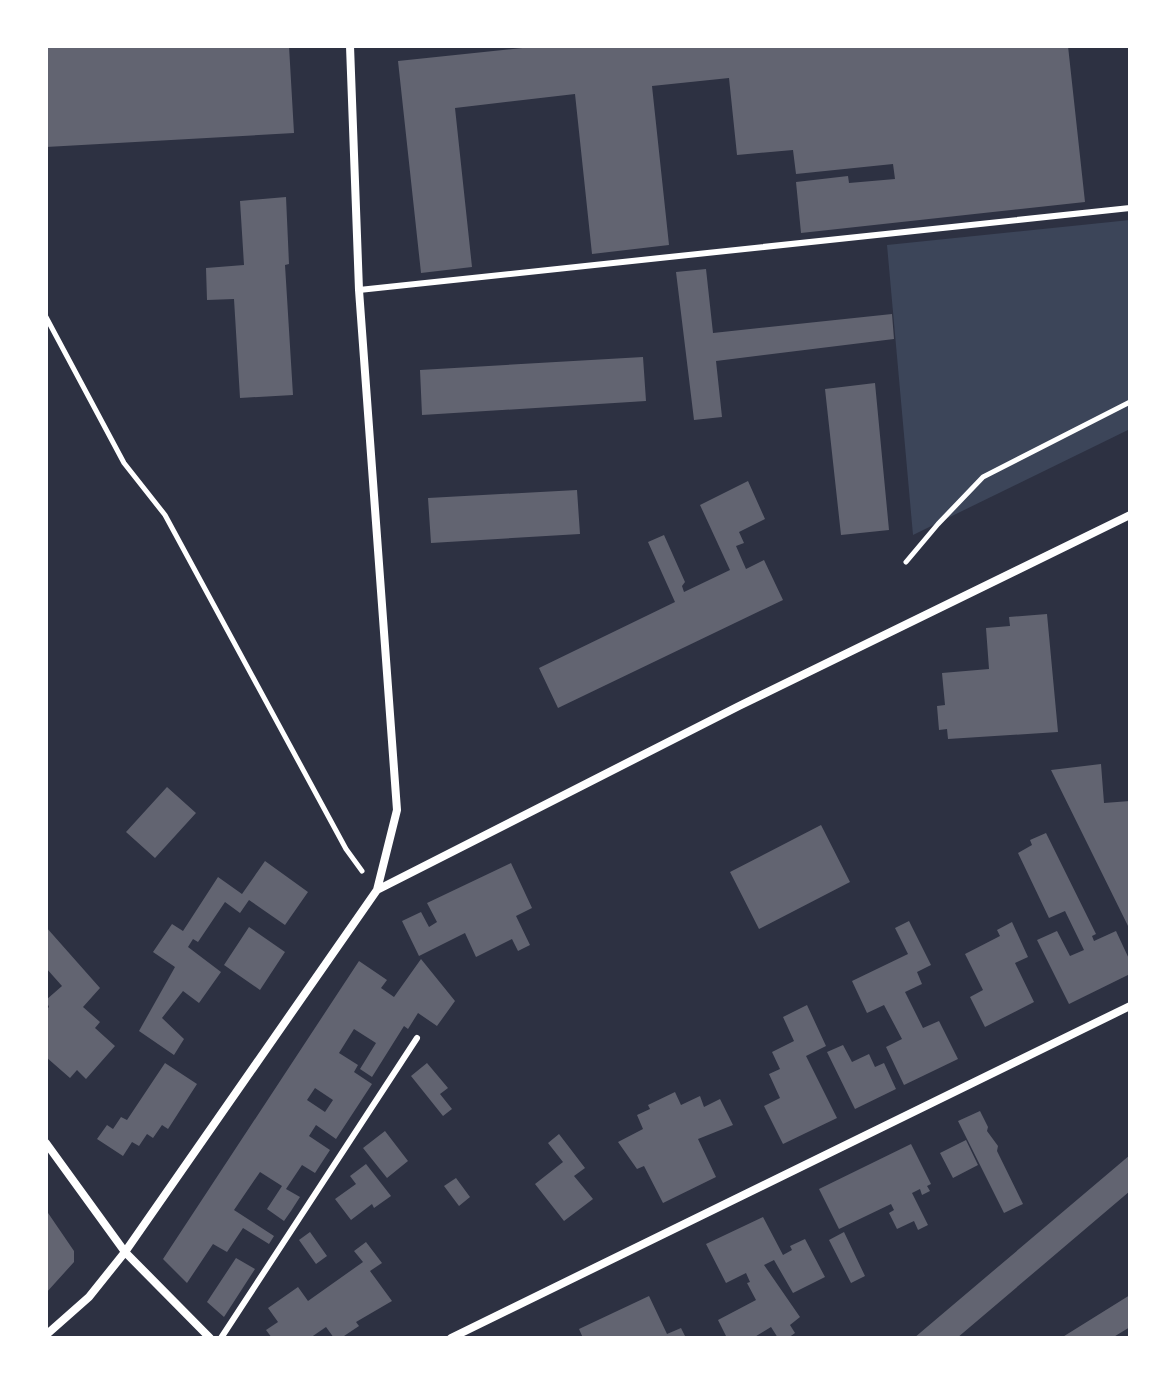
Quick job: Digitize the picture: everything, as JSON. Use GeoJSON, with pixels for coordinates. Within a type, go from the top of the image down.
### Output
{"type":"FeatureCollection","features":[{"type":"Feature","properties":{"kind":"street"},"geometry":{"type":"LineString","coordinates":[[46,1335],[89,1297],[125,1252],[377,890],[397,810],[359,290],[350,46]]}},
{"type":"Feature","properties":{"kind":"street"},"geometry":{"type":"LineString","coordinates":[[377,890],[739,706],[1130,515]]}},
{"type":"Feature","properties":{"kind":"street"},"geometry":{"type":"LineString","coordinates":[[451,1338],[1130,1006]]}},
{"type":"Feature","properties":{"kind":"street"},"geometry":{"type":"LineString","coordinates":[[46,1143],[125,1252],[210,1338]]}},
{"type":"Feature","properties":{"kind":"lane"},"geometry":{"type":"LineString","coordinates":[[359,290],[1130,208]]}},
{"type":"Feature","properties":{"kind":"lane"},"geometry":{"type":"LineString","coordinates":[[221,1338],[417,1038]]}},
{"type":"Feature","properties":{"kind":"path"},"geometry":{"type":"LineString","coordinates":[[46,317],[124,463],[165,515],[346,849],[377,890]]}},
{"type":"Feature","properties":{"kind":"path"},"geometry":{"type":"LineString","coordinates":[[906,562],[983,477],[1130,402]]}},
{"type":"Feature","properties":{"kind":"shaded area"},"geometry":{"type":"Polygon","coordinates":[[[1130,220],[1130,429],[913,535],[887,245],[1130,220]]]}},
{"type":"Feature","properties":{"kind":"building"},"geometry":{"type":"Polygon","coordinates":[[[46,46],[289,46],[294,133],[46,147],[46,46]]]}},
{"type":"Feature","properties":{"kind":"building"},"geometry":{"type":"Polygon","coordinates":[[[542,46],[1068,46],[1085,202],[801,233],[796,182],[848,176],[849,183],[895,179],[893,164],[796,174],[793,150],[737,155],[729,78],[652,86],[669,245],[592,254],[575,94],[455,108],[472,267],[421,273],[398,61],[542,46]]]}},
{"type":"Feature","properties":{"kind":"building"},"geometry":{"type":"Polygon","coordinates":[[[286,197],[289,264],[285,265],[293,395],[240,398],[234,299],[207,300],[206,268],[244,265],[240,201],[286,197]]]}},
{"type":"Feature","properties":{"kind":"building"},"geometry":{"type":"Polygon","coordinates":[[[706,269],[713,333],[892,314],[894,339],[716,361],[722,417],[694,420],[676,272],[706,269]]]}},
{"type":"Feature","properties":{"kind":"building"},"geometry":{"type":"Polygon","coordinates":[[[643,357],[646,401],[422,415],[420,370],[643,357]]]}},
{"type":"Feature","properties":{"kind":"building"},"geometry":{"type":"Polygon","coordinates":[[[875,383],[889,530],[841,535],[825,389],[875,383]]]}},
{"type":"Feature","properties":{"kind":"building"},"geometry":{"type":"Polygon","coordinates":[[[748,481],[765,519],[739,532],[744,543],[736,546],[746,569],[764,560],[783,600],[558,708],[539,668],[675,602],[648,542],[664,535],[685,582],[682,586],[684,592],[730,570],[700,505],[748,481]]]}},
{"type":"Feature","properties":{"kind":"building"},"geometry":{"type":"Polygon","coordinates":[[[577,490],[580,534],[431,543],[428,498],[577,490]]]}},
{"type":"Feature","properties":{"kind":"building"},"geometry":{"type":"Polygon","coordinates":[[[1047,614],[1058,732],[948,739],[947,729],[939,730],[937,706],[945,705],[942,673],[989,669],[986,628],[1010,626],[1009,617],[1047,614]]]}},
{"type":"Feature","properties":{"kind":"building"},"geometry":{"type":"Polygon","coordinates":[[[1101,764],[1104,803],[1130,801],[1130,930],[1051,770],[1101,764]]]}},
{"type":"Feature","properties":{"kind":"building"},"geometry":{"type":"Polygon","coordinates":[[[167,787],[196,813],[155,858],[126,832],[167,787]]]}},
{"type":"Feature","properties":{"kind":"building"},"geometry":{"type":"Polygon","coordinates":[[[821,825],[850,882],[759,929],[730,872],[821,825]]]}},
{"type":"Feature","properties":{"kind":"building"},"geometry":{"type":"Polygon","coordinates":[[[1046,833],[1096,934],[1092,936],[1094,941],[1116,931],[1130,961],[1130,974],[1069,1004],[1037,940],[1057,931],[1070,956],[1084,950],[1065,911],[1049,918],[1018,853],[1032,845],[1030,840],[1046,833]]]}},
{"type":"Feature","properties":{"kind":"building"},"geometry":{"type":"Polygon","coordinates":[[[265,861],[308,892],[285,925],[249,900],[240,913],[225,902],[198,942],[193,939],[188,947],[221,972],[199,1003],[183,991],[162,1018],[184,1039],[174,1055],[139,1031],[175,967],[153,952],[172,924],[183,931],[218,877],[242,894],[265,861]]]}},
{"type":"Feature","properties":{"kind":"building"},"geometry":{"type":"Polygon","coordinates":[[[511,863],[532,908],[516,916],[530,945],[518,951],[512,939],[476,957],[465,933],[419,956],[402,921],[421,912],[429,927],[437,922],[427,903],[511,863]]]}},
{"type":"Feature","properties":{"kind":"building"},"geometry":{"type":"Polygon","coordinates":[[[909,921],[931,965],[917,972],[922,984],[905,992],[923,1028],[939,1021],[958,1059],[904,1085],[886,1047],[902,1039],[884,1005],[867,1013],[852,981],[908,954],[895,928],[909,921]]]}},
{"type":"Feature","properties":{"kind":"building"},"geometry":{"type":"Polygon","coordinates":[[[1012,922],[1028,957],[1015,963],[1034,1002],[985,1027],[970,997],[983,990],[965,954],[1000,936],[997,930],[1012,922]]]}},
{"type":"Feature","properties":{"kind":"building"},"geometry":{"type":"Polygon","coordinates":[[[46,927],[100,988],[83,1007],[100,1022],[95,1028],[115,1046],[86,1079],[77,1070],[70,1078],[46,1057],[46,1010],[49,1007],[46,1000],[62,986],[46,968],[46,927]]]}},
{"type":"Feature","properties":{"kind":"building"},"geometry":{"type":"Polygon","coordinates":[[[249,927],[285,952],[260,990],[224,965],[249,927]]]}},
{"type":"Feature","properties":{"kind":"building"},"geometry":{"type":"Polygon","coordinates":[[[421,959],[455,1001],[437,1026],[418,1013],[408,1029],[404,1026],[372,1077],[360,1069],[376,1043],[354,1029],[339,1053],[358,1065],[354,1072],[372,1084],[336,1139],[316,1125],[309,1136],[330,1150],[315,1173],[302,1165],[286,1189],[300,1197],[291,1211],[284,1221],[267,1209],[282,1186],[260,1172],[234,1210],[274,1236],[269,1244],[243,1228],[227,1252],[213,1244],[187,1283],[163,1259],[359,961],[387,980],[381,988],[394,997],[421,959]],[[315,1088],[307,1100],[325,1112],[333,1100],[315,1088]]]}},
{"type":"Feature","properties":{"kind":"building"},"geometry":{"type":"Polygon","coordinates":[[[807,1005],[826,1046],[806,1056],[837,1118],[783,1144],[764,1106],[780,1098],[769,1074],[780,1069],[772,1052],[794,1041],[783,1017],[807,1005]]]}},
{"type":"Feature","properties":{"kind":"building"},"geometry":{"type":"Polygon","coordinates":[[[843,1045],[852,1062],[869,1054],[875,1067],[884,1063],[896,1089],[855,1109],[827,1052],[843,1045]]]}},
{"type":"Feature","properties":{"kind":"building"},"geometry":{"type":"Polygon","coordinates":[[[165,1063],[197,1084],[168,1129],[162,1125],[153,1138],[147,1134],[139,1146],[132,1142],[123,1156],[97,1139],[107,1125],[113,1129],[121,1117],[127,1120],[165,1063]]]}},
{"type":"Feature","properties":{"kind":"building"},"geometry":{"type":"Polygon","coordinates":[[[427,1063],[448,1088],[440,1094],[452,1109],[443,1116],[411,1076],[427,1063]]]}},
{"type":"Feature","properties":{"kind":"building"},"geometry":{"type":"Polygon","coordinates":[[[675,1092],[681,1105],[700,1096],[704,1107],[720,1099],[733,1125],[698,1139],[716,1177],[663,1203],[644,1166],[637,1169],[618,1142],[643,1129],[637,1115],[650,1109],[648,1105],[675,1092]]]}},
{"type":"Feature","properties":{"kind":"building"},"geometry":{"type":"Polygon","coordinates":[[[980,1111],[1023,1204],[1004,1213],[958,1121],[980,1111]]]}},
{"type":"Feature","properties":{"kind":"building"},"geometry":{"type":"Polygon","coordinates":[[[385,1131],[408,1161],[387,1178],[363,1148],[385,1131]]]}},
{"type":"Feature","properties":{"kind":"building"},"geometry":{"type":"Polygon","coordinates":[[[559,1134],[585,1168],[574,1176],[593,1199],[564,1221],[535,1184],[563,1162],[548,1143],[559,1134]]]}},
{"type":"Feature","properties":{"kind":"building"},"geometry":{"type":"Polygon","coordinates":[[[966,1140],[978,1165],[953,1178],[940,1153],[966,1140]]]}},
{"type":"Feature","properties":{"kind":"building"},"geometry":{"type":"Polygon","coordinates":[[[911,1144],[931,1184],[927,1186],[930,1191],[922,1195],[920,1189],[912,1193],[928,1225],[918,1230],[914,1221],[897,1229],[889,1213],[894,1210],[891,1204],[839,1229],[819,1189],[911,1144]]]}},
{"type":"Feature","properties":{"kind":"building"},"geometry":{"type":"Polygon","coordinates":[[[1130,1155],[1130,1191],[957,1338],[914,1338],[1130,1155]]]}},
{"type":"Feature","properties":{"kind":"building"},"geometry":{"type":"Polygon","coordinates":[[[366,1164],[391,1196],[374,1208],[372,1204],[351,1220],[335,1199],[356,1184],[350,1176],[366,1164]]]}},
{"type":"Feature","properties":{"kind":"building"},"geometry":{"type":"Polygon","coordinates":[[[456,1178],[470,1197],[459,1206],[444,1186],[456,1178]]]}},
{"type":"Feature","properties":{"kind":"building"},"geometry":{"type":"Polygon","coordinates":[[[46,1210],[74,1251],[74,1262],[46,1293],[46,1210]]]}},
{"type":"Feature","properties":{"kind":"building"},"geometry":{"type":"Polygon","coordinates":[[[763,1217],[783,1255],[792,1250],[790,1246],[805,1239],[825,1277],[793,1293],[774,1260],[764,1265],[800,1317],[790,1325],[795,1333],[788,1338],[778,1338],[771,1327],[753,1338],[727,1338],[718,1320],[756,1300],[747,1283],[750,1282],[746,1273],[726,1283],[706,1244],[763,1217]]]}},
{"type":"Feature","properties":{"kind":"building"},"geometry":{"type":"Polygon","coordinates":[[[310,1232],[327,1256],[316,1264],[299,1240],[310,1232]]]}},
{"type":"Feature","properties":{"kind":"building"},"geometry":{"type":"Polygon","coordinates":[[[844,1232],[865,1276],[851,1283],[829,1240],[844,1232]]]}},
{"type":"Feature","properties":{"kind":"building"},"geometry":{"type":"Polygon","coordinates":[[[366,1242],[382,1263],[370,1271],[392,1301],[356,1322],[359,1326],[341,1338],[334,1338],[326,1327],[310,1338],[272,1338],[266,1330],[278,1322],[268,1308],[298,1287],[308,1301],[363,1262],[354,1251],[366,1242]]]}},
{"type":"Feature","properties":{"kind":"building"},"geometry":{"type":"Polygon","coordinates":[[[236,1258],[255,1269],[224,1317],[207,1302],[236,1258]]]}},
{"type":"Feature","properties":{"kind":"building"},"geometry":{"type":"Polygon","coordinates":[[[1130,1295],[1130,1327],[1112,1338],[1061,1338],[1130,1295]]]}},
{"type":"Feature","properties":{"kind":"building"},"geometry":{"type":"Polygon","coordinates":[[[649,1296],[667,1334],[681,1328],[686,1338],[583,1338],[579,1329],[649,1296]]]}}]}
